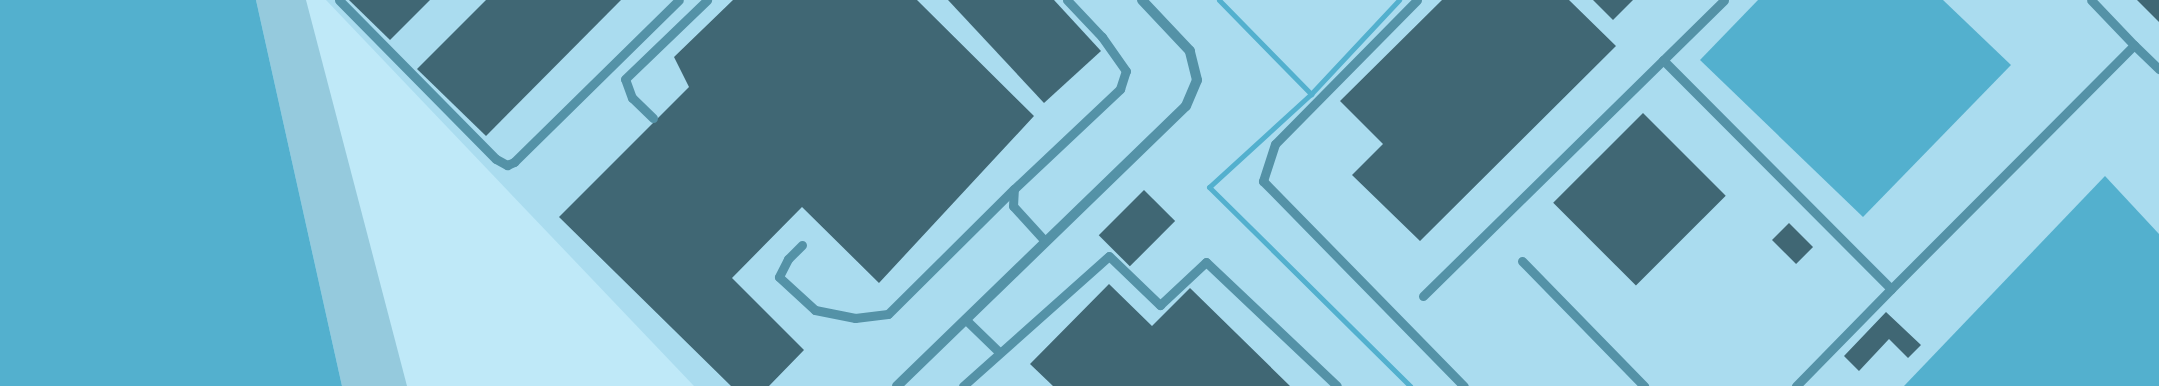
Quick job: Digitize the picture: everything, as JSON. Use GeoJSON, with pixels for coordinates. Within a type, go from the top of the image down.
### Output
{"type":"FeatureCollection","features":[{"type":"Feature","properties":{"kind":"street"},"geometry":{"type":"LineString","coordinates":[[897,386],[1186,106],[1197,80],[1190,51],[1142,0]]}},
{"type":"Feature","properties":{"kind":"lane"},"geometry":{"type":"LineString","coordinates":[[339,0],[496,159],[507,165],[514,162],[679,0]]}},
{"type":"Feature","properties":{"kind":"lane"},"geometry":{"type":"LineString","coordinates":[[653,118],[632,98],[625,80],[707,0]]}},
{"type":"Feature","properties":{"kind":"lane"},"geometry":{"type":"LineString","coordinates":[[802,245],[788,259],[779,277],[815,310],[855,318],[888,314],[1014,189],[1120,89],[1126,71],[1102,37],[1067,0]]}},
{"type":"Feature","properties":{"kind":"lane"},"geometry":{"type":"LineString","coordinates":[[1417,0],[1275,144],[1263,182],[1464,386]]}},
{"type":"Feature","properties":{"kind":"lane"},"geometry":{"type":"LineString","coordinates":[[1423,296],[1724,0]]}},
{"type":"Feature","properties":{"kind":"lane"},"geometry":{"type":"LineString","coordinates":[[2091,0],[2159,69]]}},
{"type":"Feature","properties":{"kind":"lane"},"geometry":{"type":"LineString","coordinates":[[1796,386],[2134,45]]}},
{"type":"Feature","properties":{"kind":"lane"},"geometry":{"type":"LineString","coordinates":[[1663,60],[1892,289]]}},
{"type":"Feature","properties":{"kind":"lane"},"geometry":{"type":"LineString","coordinates":[[1014,189],[1013,206],[1045,241]]}},
{"type":"Feature","properties":{"kind":"lane"},"geometry":{"type":"LineString","coordinates":[[963,386],[1109,256],[1160,305],[1206,262],[1336,386]]}},
{"type":"Feature","properties":{"kind":"lane"},"geometry":{"type":"LineString","coordinates":[[1522,261],[1644,386]]}},
{"type":"Feature","properties":{"kind":"lane"},"geometry":{"type":"LineString","coordinates":[[965,319],[999,352]]}},
{"type":"Feature","properties":{"kind":"shaded area"},"geometry":{"type":"Polygon","coordinates":[[[0,0],[256,0],[342,386],[0,386],[0,0]]]}},
{"type":"Feature","properties":{"kind":"shaded area"},"geometry":{"type":"Polygon","coordinates":[[[256,0],[306,0],[407,386],[342,386],[256,0]]]}},
{"type":"Feature","properties":{"kind":"shaded area"},"geometry":{"type":"Polygon","coordinates":[[[326,0],[2159,0],[2159,386],[694,386],[326,0]]]}},
{"type":"Feature","properties":{"kind":"shaded area"},"geometry":{"type":"Polygon","coordinates":[[[1758,0],[1943,0],[2011,65],[1863,217],[1700,60],[1758,0]]]}},
{"type":"Feature","properties":{"kind":"shaded area"},"geometry":{"type":"Polygon","coordinates":[[[2105,176],[2159,234],[2159,386],[1904,386],[2105,176]]]}},
{"type":"Feature","properties":{"kind":"building"},"geometry":{"type":"Polygon","coordinates":[[[349,0],[430,0],[390,40],[349,0]]]}},
{"type":"Feature","properties":{"kind":"building"},"geometry":{"type":"Polygon","coordinates":[[[486,0],[621,0],[486,136],[417,69],[486,0]]]}},
{"type":"Feature","properties":{"kind":"building"},"geometry":{"type":"Polygon","coordinates":[[[733,0],[917,0],[1034,116],[879,283],[802,207],[732,278],[804,350],[769,386],[731,386],[559,217],[689,87],[674,57],[733,0]]]}},
{"type":"Feature","properties":{"kind":"building"},"geometry":{"type":"Polygon","coordinates":[[[948,0],[1054,0],[1101,51],[1044,103],[948,0]]]}},
{"type":"Feature","properties":{"kind":"building"},"geometry":{"type":"Polygon","coordinates":[[[1442,0],[1569,0],[1616,46],[1420,241],[1352,175],[1383,144],[1340,101],[1442,0]]]}},
{"type":"Feature","properties":{"kind":"building"},"geometry":{"type":"Polygon","coordinates":[[[1593,0],[1633,0],[1613,20],[1593,0]]]}},
{"type":"Feature","properties":{"kind":"building"},"geometry":{"type":"Polygon","coordinates":[[[2137,0],[2159,0],[2159,22],[2137,0]]]}},
{"type":"Feature","properties":{"kind":"building"},"geometry":{"type":"Polygon","coordinates":[[[1643,113],[1726,196],[1636,286],[1553,203],[1643,113]]]}},
{"type":"Feature","properties":{"kind":"building"},"geometry":{"type":"Polygon","coordinates":[[[1144,190],[1175,221],[1130,266],[1099,235],[1144,190]]]}},
{"type":"Feature","properties":{"kind":"building"},"geometry":{"type":"Polygon","coordinates":[[[1789,223],[1813,247],[1796,264],[1772,240],[1789,223]]]}},
{"type":"Feature","properties":{"kind":"building"},"geometry":{"type":"Polygon","coordinates":[[[1109,284],[1152,326],[1190,288],[1290,386],[1053,386],[1030,364],[1109,284]]]}},
{"type":"Feature","properties":{"kind":"building"},"geometry":{"type":"Polygon","coordinates":[[[1886,312],[1921,345],[1908,358],[1889,339],[1859,371],[1844,356],[1886,312]]]}},
{"type":"Feature","properties":{"kind":"waterway"},"geometry":{"type":"LineString","coordinates":[[1219,0],[1311,94],[1209,187],[1410,386]]}},
{"type":"Feature","properties":{"kind":"waterway"},"geometry":{"type":"LineString","coordinates":[[1311,94],[1399,0]]}}]}
